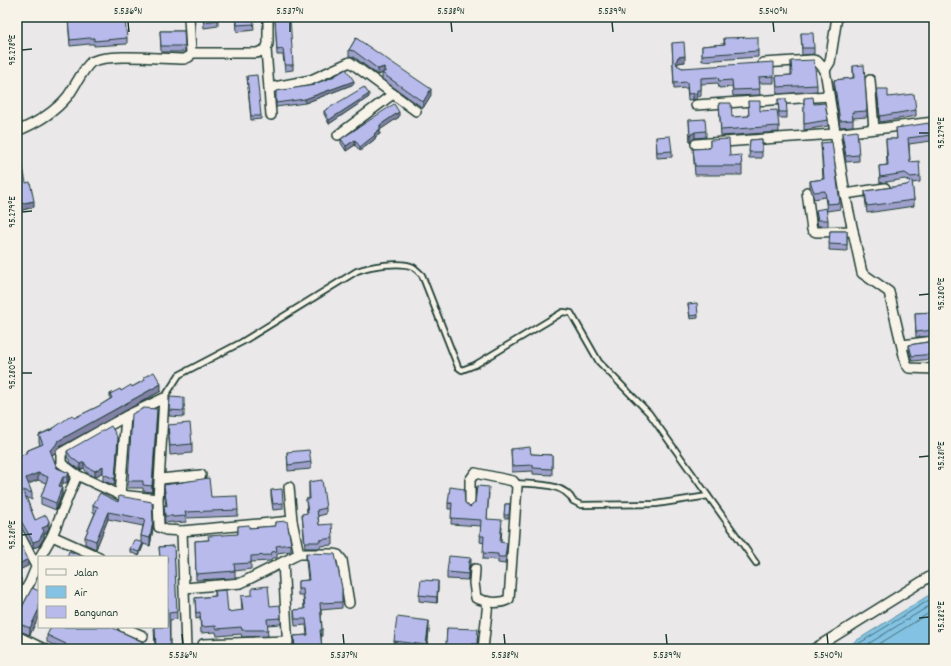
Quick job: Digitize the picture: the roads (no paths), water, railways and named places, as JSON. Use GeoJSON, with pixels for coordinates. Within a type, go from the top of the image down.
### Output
{"type":"FeatureCollection","features":[{"type":"Feature","properties":{"kind":"street"},"geometry":{"type":"LineString","coordinates":[[17,130],[37,123],[58,106],[68,95],[90,62],[96,59],[114,58],[184,60],[189,57],[191,53],[189,17]]}},
{"type":"Feature","properties":{"kind":"street"},"geometry":{"type":"LineString","coordinates":[[268,17],[268,44],[266,49],[271,115]]}},
{"type":"Feature","properties":{"kind":"street"},"geometry":{"type":"LineString","coordinates":[[825,70],[830,62],[837,17]]}},
{"type":"Feature","properties":{"kind":"street"},"geometry":{"type":"LineString","coordinates":[[191,53],[257,53],[266,49]]}},
{"type":"Feature","properties":{"kind":"street"},"geometry":{"type":"LineString","coordinates":[[751,64],[812,60],[817,61],[825,70],[834,134],[862,273],[889,292],[909,368],[934,369]]}},
{"type":"Feature","properties":{"kind":"street"},"geometry":{"type":"LineString","coordinates":[[269,88],[311,80],[350,62],[416,111]]}},
{"type":"Feature","properties":{"kind":"street"},"geometry":{"type":"LineString","coordinates":[[870,80],[874,129]]}},
{"type":"Feature","properties":{"kind":"street"},"geometry":{"type":"LineString","coordinates":[[338,135],[393,94]]}},
{"type":"Feature","properties":{"kind":"street"},"geometry":{"type":"LineString","coordinates":[[696,105],[829,96]]}},
{"type":"Feature","properties":{"kind":"street"},"geometry":{"type":"LineString","coordinates":[[696,144],[834,134],[934,122]]}},
{"type":"Feature","properties":{"kind":"street"},"geometry":{"type":"LineString","coordinates":[[845,194],[891,188]]}},
{"type":"Feature","properties":{"kind":"street"},"geometry":{"type":"LineString","coordinates":[[807,192],[812,230],[816,232],[853,231]]}},
{"type":"Feature","properties":{"kind":"street"},"geometry":{"type":"LineString","coordinates":[[902,344],[934,341]]}},
{"type":"Feature","properties":{"kind":"street"},"geometry":{"type":"LineString","coordinates":[[158,499],[120,494],[78,475],[61,462],[61,453],[126,416],[164,398],[158,499],[160,527],[166,530],[182,531],[292,521]]}},
{"type":"Feature","properties":{"kind":"street"},"geometry":{"type":"LineString","coordinates":[[120,494],[126,416]]}},
{"type":"Feature","properties":{"kind":"street"},"geometry":{"type":"LineString","coordinates":[[470,507],[470,480],[473,474],[515,483],[518,488],[509,599],[503,602],[488,602],[475,596],[475,569]]}},
{"type":"Feature","properties":{"kind":"street"},"geometry":{"type":"LineString","coordinates":[[41,556],[52,536],[78,475]]}},
{"type":"Feature","properties":{"kind":"street"},"geometry":{"type":"LineString","coordinates":[[160,479],[201,475]]}},
{"type":"Feature","properties":{"kind":"street"},"geometry":{"type":"LineString","coordinates":[[289,487],[292,521],[299,554]]}},
{"type":"Feature","properties":{"kind":"street"},"geometry":{"type":"LineString","coordinates":[[17,530],[37,563],[35,584],[17,605]]}},
{"type":"Feature","properties":{"kind":"street"},"geometry":{"type":"LineString","coordinates":[[182,531],[186,647],[288,645],[283,562]]}},
{"type":"Feature","properties":{"kind":"street"},"geometry":{"type":"LineString","coordinates":[[52,536],[97,556]]}},
{"type":"Feature","properties":{"kind":"street"},"geometry":{"type":"LineString","coordinates":[[185,588],[241,583],[299,554],[338,555],[342,560],[349,603]]}},
{"type":"Feature","properties":{"kind":"street"},"geometry":{"type":"LineString","coordinates":[[814,649],[934,574]]}},
{"type":"Feature","properties":{"kind":"street"},"geometry":{"type":"LineString","coordinates":[[483,649],[488,602]]}},
{"type":"Feature","properties":{"kind":"street"},"geometry":{"type":"LineString","coordinates":[[125,628],[143,636]]}},
{"type":"Feature","properties":{"kind":"street"},"geometry":{"type":"LineString","coordinates":[[17,636],[44,649]]}},
{"type":"Feature","properties":{"kind":"lane"},"geometry":{"type":"LineString","coordinates":[[164,398],[179,375],[242,342],[357,271],[384,264],[412,266],[422,275],[458,367],[462,370],[475,365],[563,312],[570,313],[599,362],[649,413],[756,563]]}},
{"type":"Feature","properties":{"kind":"lane"},"geometry":{"type":"LineString","coordinates":[[515,483],[561,488],[570,495],[573,501],[581,505],[656,504],[708,496]]}},
{"type":"Feature","properties":{"kind":"water"},"geometry":{"type":"Polygon","coordinates":[[[934,592],[934,649],[843,649],[934,592]]]}}]}
